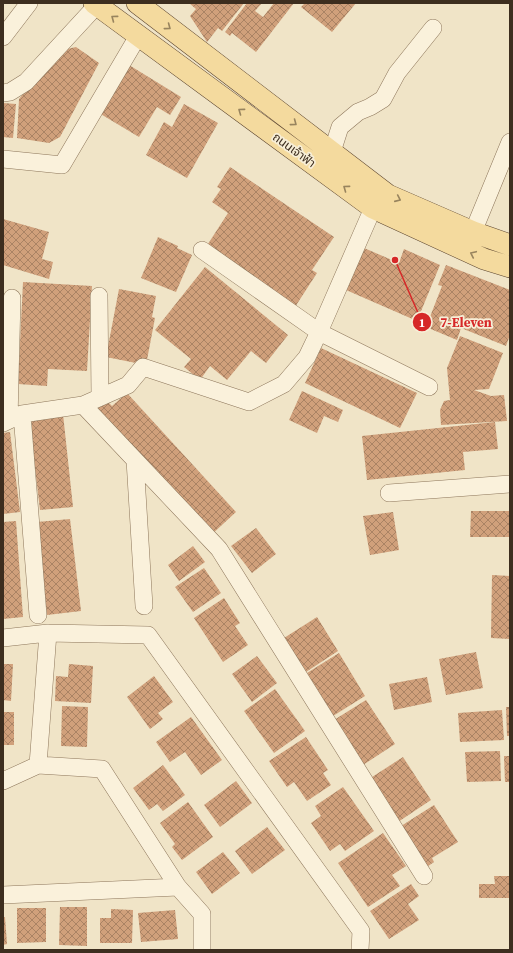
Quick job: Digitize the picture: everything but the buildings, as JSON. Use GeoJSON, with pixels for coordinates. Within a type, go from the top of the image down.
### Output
{"type":"FeatureCollection","features":[{"type":"Feature","properties":{"kind":"main road","name":"ถนนเจ้าฟ้า"},"geometry":{"type":"LineString","coordinates":[[137,3],[388,195],[472,232],[510,245]]}},
{"type":"Feature","properties":{"kind":"main road","name":"ถนนเจ้าฟ้า"},"geometry":{"type":"LineString","coordinates":[[95,4],[374,208],[484,259],[510,267]]}},
{"type":"Feature","properties":{"kind":"street"},"geometry":{"type":"LineString","coordinates":[[3,37],[29,3]]}},
{"type":"Feature","properties":{"kind":"street"},"geometry":{"type":"LineString","coordinates":[[3,93],[10,92],[26,82],[95,4]]}},
{"type":"Feature","properties":{"kind":"street"},"geometry":{"type":"LineString","coordinates":[[332,152],[340,127],[358,112],[370,107],[383,98],[397,73],[433,28]]}},
{"type":"Feature","properties":{"kind":"street"},"geometry":{"type":"LineString","coordinates":[[3,159],[62,165],[138,36]]}},
{"type":"Feature","properties":{"kind":"street"},"geometry":{"type":"LineString","coordinates":[[472,232],[510,142]]}},
{"type":"Feature","properties":{"kind":"street"},"geometry":{"type":"LineString","coordinates":[[12,419],[83,405],[128,385],[143,367],[249,402],[284,384],[307,357],[320,332],[374,208]]}},
{"type":"Feature","properties":{"kind":"street"},"geometry":{"type":"LineString","coordinates":[[202,250],[320,332],[429,387]]}},
{"type":"Feature","properties":{"kind":"street"},"geometry":{"type":"LineString","coordinates":[[98,296],[100,397]]}},
{"type":"Feature","properties":{"kind":"street"},"geometry":{"type":"LineString","coordinates":[[12,298],[12,419],[38,615]]}},
{"type":"Feature","properties":{"kind":"street"},"geometry":{"type":"LineString","coordinates":[[83,405],[219,549],[424,876]]}},
{"type":"Feature","properties":{"kind":"street"},"geometry":{"type":"LineString","coordinates":[[135,460],[144,606]]}},
{"type":"Feature","properties":{"kind":"street"},"geometry":{"type":"LineString","coordinates":[[389,493],[510,484]]}},
{"type":"Feature","properties":{"kind":"street"},"geometry":{"type":"LineString","coordinates":[[3,638],[48,633],[148,635],[361,931],[360,950]]}},
{"type":"Feature","properties":{"kind":"street"},"geometry":{"type":"LineString","coordinates":[[38,765],[48,633]]}},
{"type":"Feature","properties":{"kind":"street"},"geometry":{"type":"LineString","coordinates":[[3,781],[38,765],[102,769],[178,887],[202,914],[202,950]]}},
{"type":"Feature","properties":{"kind":"street"},"geometry":{"type":"LineString","coordinates":[[3,895],[178,887]]}},
{"type":"Feature","properties":{"kind":"place","name":"7-Eleven"},"geometry":{"type":"Point","coordinates":[395,260]}}]}
